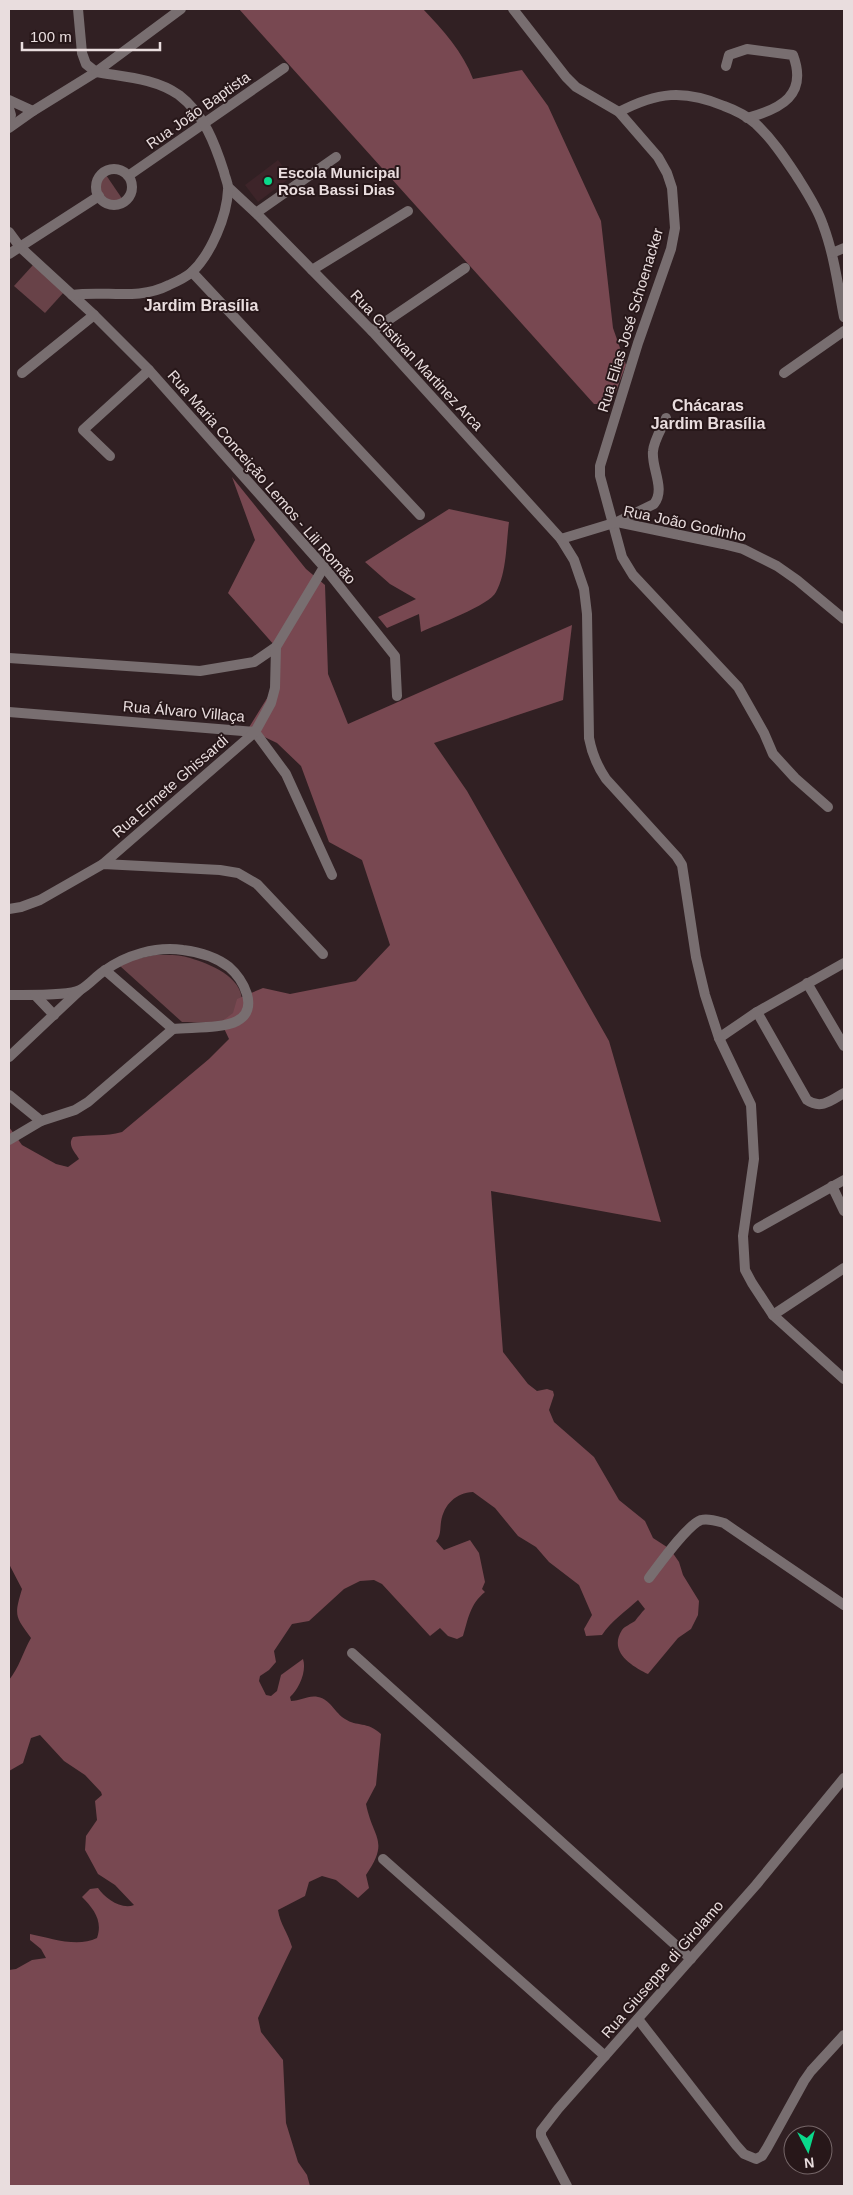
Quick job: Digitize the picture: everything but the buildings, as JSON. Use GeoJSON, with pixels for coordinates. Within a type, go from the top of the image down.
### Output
{"type":"FeatureCollection","features":[{"type":"Feature","properties":{"kind":"street"},"geometry":{"type":"LineString","coordinates":[[72,295],[93,292],[142,294],[168,286],[192,272],[208,249],[226,212],[229,188],[205,124],[190,105],[178,95],[148,80],[96,72],[86,64],[82,53],[78,9]]}},
{"type":"Feature","properties":{"kind":"street"},"geometry":{"type":"LineString","coordinates":[[9,128],[96,72],[182,9]]}},
{"type":"Feature","properties":{"kind":"street","name":"Rua Elias José Schoenacker"},"geometry":{"type":"LineString","coordinates":[[513,9],[566,77],[576,87],[619,112],[658,157],[667,172],[674,202],[675,228],[671,250],[602,456],[600,476],[622,557],[633,575],[738,687],[764,733],[773,754],[795,778],[828,807]]}},
{"type":"Feature","properties":{"kind":"street"},"geometry":{"type":"LineString","coordinates":[[726,66],[729,55],[746,49],[793,56],[798,68],[797,82],[790,99],[778,108],[748,118]]}},
{"type":"Feature","properties":{"kind":"street","name":"Rua João Baptista"},"geometry":{"type":"LineString","coordinates":[[128,176],[284,68]]}},
{"type":"Feature","properties":{"kind":"street"},"geometry":{"type":"LineString","coordinates":[[619,112],[650,97],[676,94],[707,99],[748,118],[767,135],[783,155],[808,194],[823,225],[832,253],[844,317]]}},
{"type":"Feature","properties":{"kind":"street"},"geometry":{"type":"LineString","coordinates":[[9,100],[33,111]]}},
{"type":"Feature","properties":{"kind":"street"},"geometry":{"type":"LineString","coordinates":[[9,108],[11,114],[9,121]]}},
{"type":"Feature","properties":{"kind":"street"},"geometry":{"type":"LineString","coordinates":[[256,213],[336,157]]}},
{"type":"Feature","properties":{"kind":"street"},"geometry":{"type":"LineString","coordinates":[[120,170],[128,176],[132,190],[124,202],[113,205],[107,204],[99,196],[97,186],[105,172],[120,170]]}},
{"type":"Feature","properties":{"kind":"street","name":"Rua Cristivan Martinez Arca"},"geometry":{"type":"LineString","coordinates":[[229,188],[256,213],[372,332],[561,539],[574,560],[584,590],[587,614],[589,738],[592,752],[597,766],[606,779],[677,857],[682,865],[700,977],[719,1038],[752,1105],[754,1158],[743,1236],[745,1270],[773,1314],[844,1379]]}},
{"type":"Feature","properties":{"kind":"street"},"geometry":{"type":"LineString","coordinates":[[9,254],[99,196]]}},
{"type":"Feature","properties":{"kind":"street"},"geometry":{"type":"LineString","coordinates":[[312,270],[408,210]]}},
{"type":"Feature","properties":{"kind":"street","name":"Rua Maria Conceição Lemos - Lili Romão"},"geometry":{"type":"LineString","coordinates":[[9,232],[20,247],[94,315],[149,370],[324,567],[395,656],[396,696]]}},
{"type":"Feature","properties":{"kind":"street"},"geometry":{"type":"LineString","coordinates":[[832,253],[844,248]]}},
{"type":"Feature","properties":{"kind":"street"},"geometry":{"type":"LineString","coordinates":[[372,332],[465,268]]}},
{"type":"Feature","properties":{"kind":"street"},"geometry":{"type":"LineString","coordinates":[[192,272],[420,515]]}},
{"type":"Feature","properties":{"kind":"street"},"geometry":{"type":"LineString","coordinates":[[22,373],[94,315]]}},
{"type":"Feature","properties":{"kind":"street"},"geometry":{"type":"LineString","coordinates":[[784,373],[844,331]]}},
{"type":"Feature","properties":{"kind":"street"},"geometry":{"type":"LineString","coordinates":[[110,456],[84,430],[149,370]]}},
{"type":"Feature","properties":{"kind":"street"},"geometry":{"type":"LineString","coordinates":[[614,522],[654,504],[659,498],[653,449],[666,418]]}},
{"type":"Feature","properties":{"kind":"street","name":"Rua João Godinho"},"geometry":{"type":"LineString","coordinates":[[561,539],[614,522],[743,550],[760,557],[797,580],[844,619]]}},
{"type":"Feature","properties":{"kind":"street","name":"Rua Ermete Ghissardi"},"geometry":{"type":"LineString","coordinates":[[9,908],[21,907],[40,900],[103,864],[255,732],[270,703],[275,688],[276,647],[324,567]]}},
{"type":"Feature","properties":{"kind":"street"},"geometry":{"type":"LineString","coordinates":[[9,658],[200,671],[229,668],[254,662],[276,647]]}},
{"type":"Feature","properties":{"kind":"street","name":"Rua Álvaro Villaça"},"geometry":{"type":"LineString","coordinates":[[9,712],[255,732],[286,774],[332,875]]}},
{"type":"Feature","properties":{"kind":"street"},"geometry":{"type":"LineString","coordinates":[[103,864],[220,870],[238,874],[256,884],[323,954]]}},
{"type":"Feature","properties":{"kind":"street"},"geometry":{"type":"LineString","coordinates":[[9,1057],[79,990],[105,970],[124,959],[145,952],[180,949],[213,958],[228,966],[239,977],[246,990],[249,1004],[246,1013],[238,1020],[225,1025],[174,1029],[88,1102],[75,1110],[42,1122],[9,1140]]}},
{"type":"Feature","properties":{"kind":"street"},"geometry":{"type":"LineString","coordinates":[[719,1038],[757,1012],[807,982],[844,963]]}},
{"type":"Feature","properties":{"kind":"street"},"geometry":{"type":"LineString","coordinates":[[105,970],[174,1029]]}},
{"type":"Feature","properties":{"kind":"street"},"geometry":{"type":"LineString","coordinates":[[807,982],[844,1046]]}},
{"type":"Feature","properties":{"kind":"street"},"geometry":{"type":"LineString","coordinates":[[9,995],[35,995],[79,990]]}},
{"type":"Feature","properties":{"kind":"street"},"geometry":{"type":"LineString","coordinates":[[35,995],[54,1015]]}},
{"type":"Feature","properties":{"kind":"street"},"geometry":{"type":"LineString","coordinates":[[757,1012],[807,1100],[817,1105],[823,1105],[844,1093]]}},
{"type":"Feature","properties":{"kind":"street"},"geometry":{"type":"LineString","coordinates":[[9,1095],[42,1122]]}},
{"type":"Feature","properties":{"kind":"street"},"geometry":{"type":"LineString","coordinates":[[758,1228],[844,1180]]}},
{"type":"Feature","properties":{"kind":"street"},"geometry":{"type":"LineString","coordinates":[[832,1186],[844,1211]]}},
{"type":"Feature","properties":{"kind":"street"},"geometry":{"type":"LineString","coordinates":[[773,1314],[844,1268]]}},
{"type":"Feature","properties":{"kind":"street"},"geometry":{"type":"LineString","coordinates":[[648,1578],[691,1526],[701,1520],[712,1519],[724,1523],[844,1605]]}},
{"type":"Feature","properties":{"kind":"street"},"geometry":{"type":"LineString","coordinates":[[352,1653],[691,1959]]}},
{"type":"Feature","properties":{"kind":"street","name":"Rua Giuseppe di Girolamo"},"geometry":{"type":"LineString","coordinates":[[565,2185],[542,2141],[542,2132],[605,2056],[756,1885],[844,1778]]}},
{"type":"Feature","properties":{"kind":"street"},"geometry":{"type":"LineString","coordinates":[[383,1859],[605,2056]]}},
{"type":"Feature","properties":{"kind":"street"},"geometry":{"type":"LineString","coordinates":[[638,2019],[736,2145],[744,2154],[756,2159],[762,2156],[767,2148],[811,2070],[844,2035]]}},
{"type":"Feature","properties":{"kind":"shaded area"},"geometry":{"type":"Polygon","coordinates":[[[239,9],[423,9],[445,33],[458,51],[473,79],[522,70],[548,106],[601,221],[613,328],[626,365],[611,404],[594,404],[239,9]]]}},
{"type":"Feature","properties":{"kind":"shaded area","name":"Escola Municipal Rosa Bassi Dias"},"geometry":{"type":"Polygon","coordinates":[[[278,160],[291,177],[258,202],[245,185],[278,160]]]}},
{"type":"Feature","properties":{"kind":"shaded area"},"geometry":{"type":"Polygon","coordinates":[[[106,175],[123,200],[112,203],[101,196],[99,184],[106,175]]]}},
{"type":"Feature","properties":{"kind":"shaded area"},"geometry":{"type":"Polygon","coordinates":[[[33,265],[64,292],[45,313],[14,286],[33,265]]]}},
{"type":"Feature","properties":{"kind":"shaded area"},"geometry":{"type":"Polygon","coordinates":[[[232,477],[306,569],[325,585],[328,674],[348,724],[572,625],[563,700],[434,743],[467,791],[609,1041],[661,1222],[491,1191],[503,1352],[528,1384],[537,1391],[547,1389],[553,1391],[554,1395],[549,1410],[554,1422],[594,1457],[619,1500],[645,1521],[653,1538],[670,1549],[679,1562],[683,1575],[699,1601],[698,1615],[691,1629],[678,1638],[648,1674],[642,1671],[624,1657],[618,1645],[618,1638],[622,1630],[635,1621],[645,1609],[638,1600],[614,1621],[602,1635],[586,1636],[584,1629],[592,1615],[579,1585],[549,1562],[536,1547],[518,1536],[495,1508],[473,1492],[456,1497],[448,1505],[441,1522],[440,1535],[436,1541],[444,1550],[470,1540],[479,1553],[485,1582],[482,1589],[485,1592],[473,1607],[463,1636],[457,1639],[448,1636],[440,1628],[430,1636],[382,1584],[374,1580],[360,1581],[344,1589],[309,1621],[292,1624],[274,1651],[276,1662],[260,1676],[259,1681],[266,1695],[271,1696],[277,1691],[281,1675],[303,1659],[303,1674],[299,1685],[290,1697],[291,1701],[311,1697],[322,1698],[345,1719],[371,1727],[381,1734],[376,1785],[366,1804],[378,1840],[377,1854],[366,1875],[369,1888],[358,1898],[336,1880],[322,1876],[309,1882],[305,1896],[278,1910],[280,1920],[292,1947],[258,2018],[261,2032],[283,2060],[286,2123],[298,2162],[307,2175],[310,2186],[9,2186],[9,1970],[16,1969],[32,1960],[46,1958],[41,1949],[30,1940],[30,1934],[73,1942],[89,1941],[97,1938],[99,1932],[98,1921],[90,1906],[82,1897],[90,1889],[98,1888],[109,1899],[124,1906],[134,1905],[115,1885],[98,1874],[85,1850],[86,1836],[97,1820],[95,1801],[102,1795],[101,1792],[85,1775],[64,1761],[40,1735],[31,1738],[23,1763],[9,1771],[9,1680],[16,1670],[31,1638],[19,1620],[17,1611],[22,1589],[9,1564],[9,1127],[22,1145],[56,1164],[68,1167],[79,1159],[71,1146],[73,1137],[122,1132],[209,1059],[229,1039],[221,1022],[233,1013],[237,999],[263,988],[290,994],[356,981],[390,945],[362,860],[329,842],[301,766],[277,743],[248,729],[274,687],[275,646],[228,593],[255,540],[232,477]]]}},
{"type":"Feature","properties":{"kind":"shaded area"},"geometry":{"type":"Polygon","coordinates":[[[449,509],[509,522],[504,567],[496,592],[492,597],[474,609],[421,632],[419,614],[387,628],[378,617],[416,599],[390,584],[365,562],[449,509]]]}},
{"type":"Feature","properties":{"kind":"shaded area"},"geometry":{"type":"Polygon","coordinates":[[[155,955],[186,957],[207,964],[224,973],[237,985],[241,993],[242,1002],[238,1013],[224,1021],[182,1022],[120,966],[127,961],[155,955]]]}},
{"type":"Feature","properties":{"kind":"place","name":"Escola Municipal Rosa Bassi Dias"},"geometry":{"type":"Point","coordinates":[268,181]}},
{"type":"Feature","properties":{"kind":"district","name":"Jardim Brasília"},"geometry":{"type":"Point","coordinates":[201,305]}},
{"type":"Feature","properties":{"kind":"district","name":"Chácaras Jardim Brasília"},"geometry":{"type":"Point","coordinates":[708,414]}}]}
